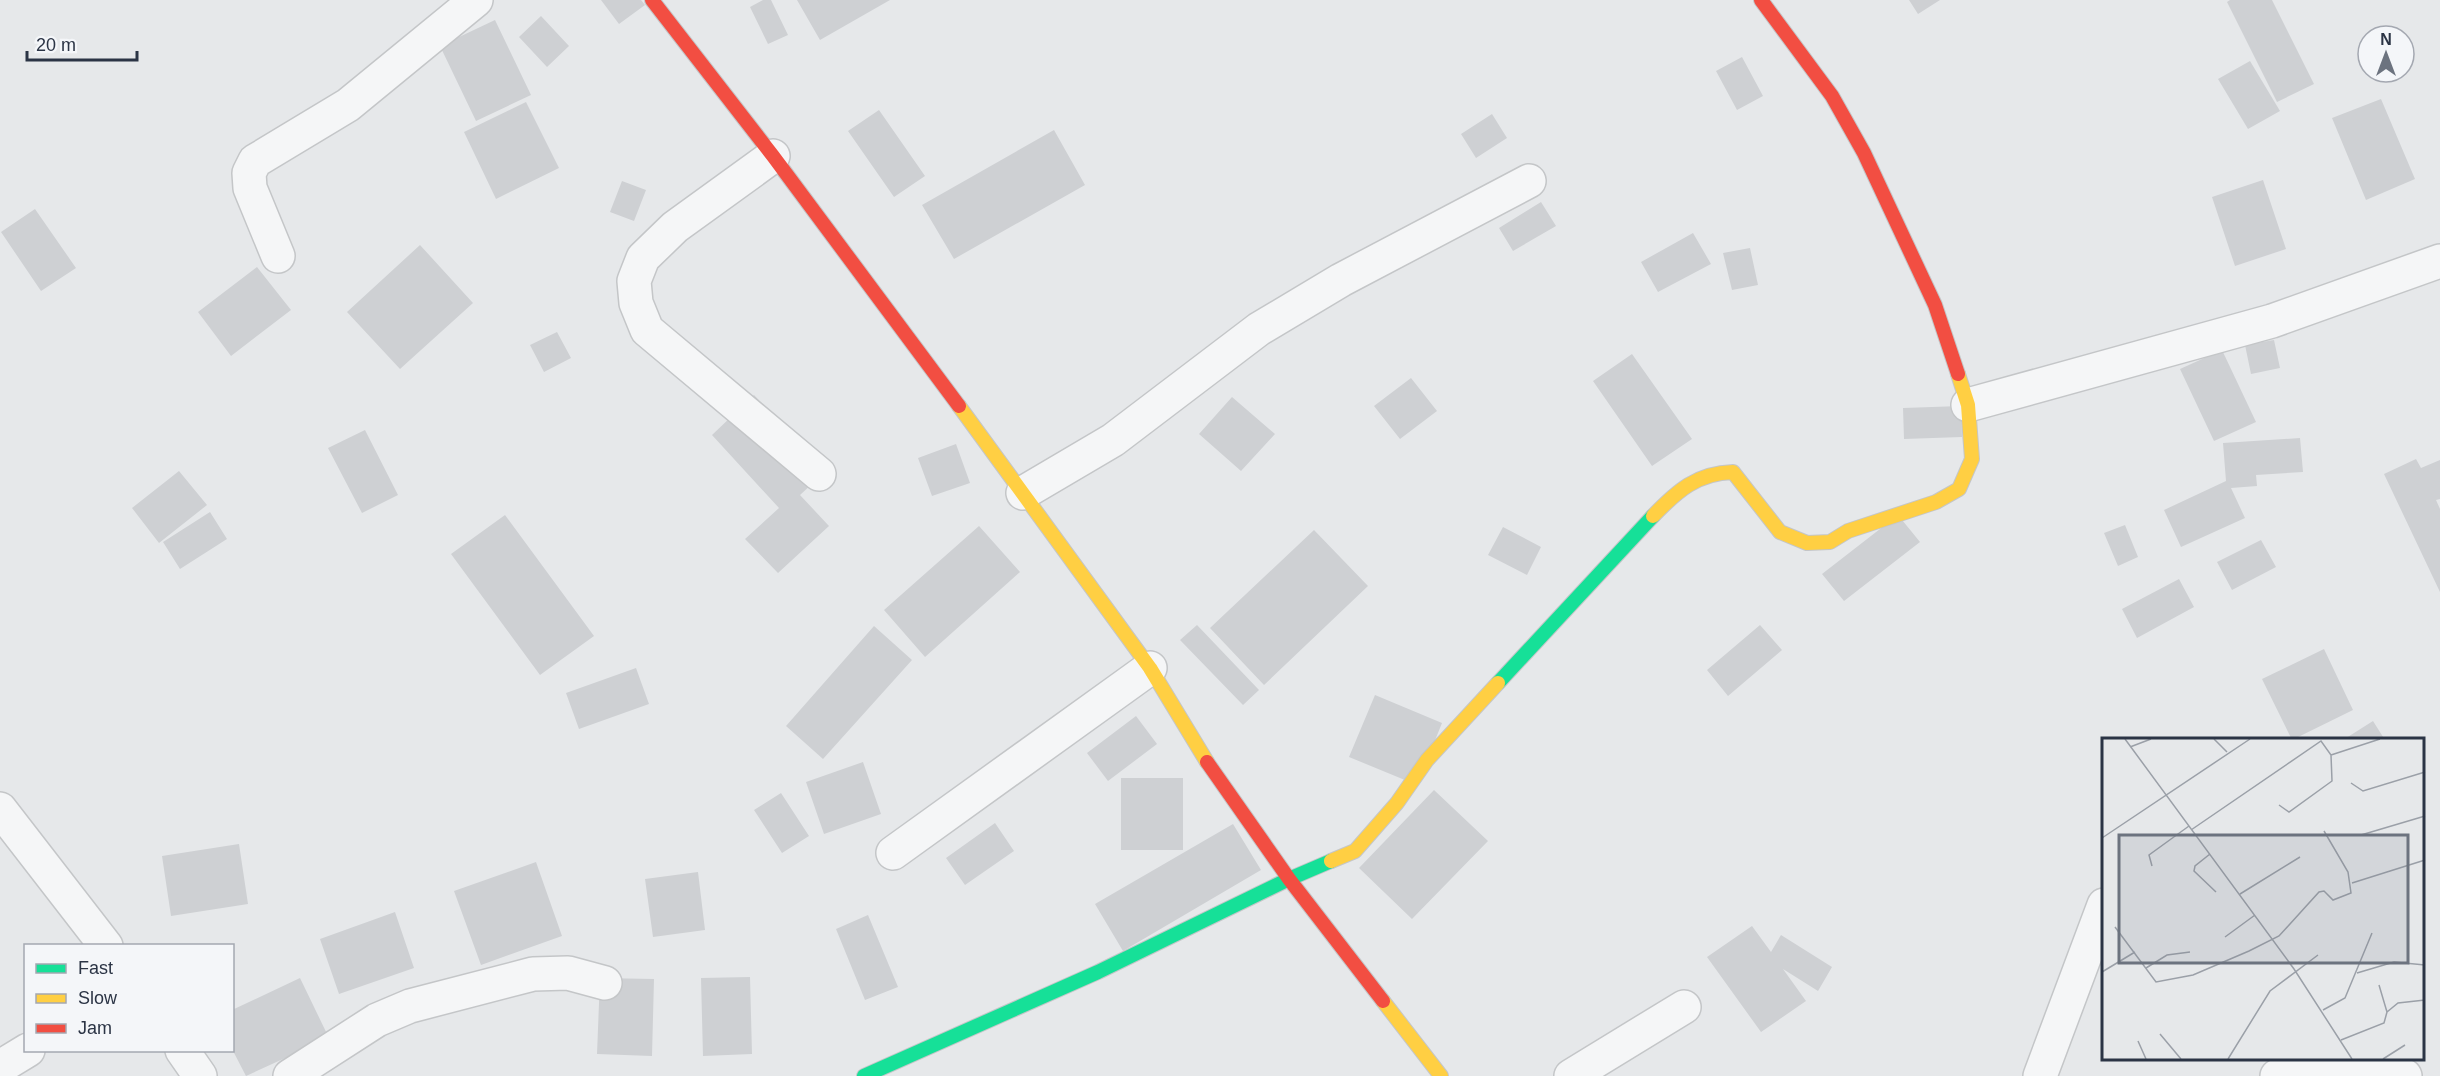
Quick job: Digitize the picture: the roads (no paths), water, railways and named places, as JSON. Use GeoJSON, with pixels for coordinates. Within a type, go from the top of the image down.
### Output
{"type":"FeatureCollection","features":[{"type":"Feature","properties":{"kind":"street"},"geometry":{"type":"LineString","coordinates":[[278,256],[250,188],[249,173],[255,161],[348,105],[476,0]]}},
{"type":"Feature","properties":{"kind":"street"},"geometry":{"type":"LineString","coordinates":[[652,0],[773,156],[1023,493],[1150,668],[1218,780],[1289,879],[1441,1076]]}},
{"type":"Feature","properties":{"kind":"street"},"geometry":{"type":"LineString","coordinates":[[864,1076],[1098,972],[1289,879],[1355,851],[1397,803],[1427,760],[1663,506],[1693,481],[1712,472],[1733,472],[1780,532],[1807,543],[1830,542],[1848,531],[1936,502],[1959,489],[1971,459],[1968,405],[1935,305],[1864,153],[1832,96],[1761,0]]}},
{"type":"Feature","properties":{"kind":"street"},"geometry":{"type":"LineString","coordinates":[[773,156],[675,227],[643,258],[634,281],[636,303],[647,330],[819,474]]}},
{"type":"Feature","properties":{"kind":"street"},"geometry":{"type":"LineString","coordinates":[[1023,493],[1113,440],[1259,328],[1341,280],[1529,181]]}},
{"type":"Feature","properties":{"kind":"street"},"geometry":{"type":"LineString","coordinates":[[1968,405],[2272,321],[2440,261]]}},
{"type":"Feature","properties":{"kind":"street"},"geometry":{"type":"LineString","coordinates":[[893,853],[1150,668]]}},
{"type":"Feature","properties":{"kind":"street"},"geometry":{"type":"LineString","coordinates":[[0,809],[104,944]]}},
{"type":"Feature","properties":{"kind":"street"},"geometry":{"type":"LineString","coordinates":[[2040,1076],[2102,910]]}},
{"type":"Feature","properties":{"kind":"street"},"geometry":{"type":"LineString","coordinates":[[290,1076],[377,1020],[410,1006],[533,974],[568,973],[605,983]]}},
{"type":"Feature","properties":{"kind":"street"},"geometry":{"type":"LineString","coordinates":[[1571,1076],[1684,1007]]}},
{"type":"Feature","properties":{"kind":"street"},"geometry":{"type":"LineString","coordinates":[[0,1067],[25,1052]]}},
{"type":"Feature","properties":{"kind":"street"},"geometry":{"type":"LineString","coordinates":[[183,1052],[200,1076]]}},
{"type":"Feature","properties":{"kind":"street"},"geometry":{"type":"LineString","coordinates":[[2277,1076],[2320,1064],[2356,1061],[2389,1066],[2405,1076]]}}]}
